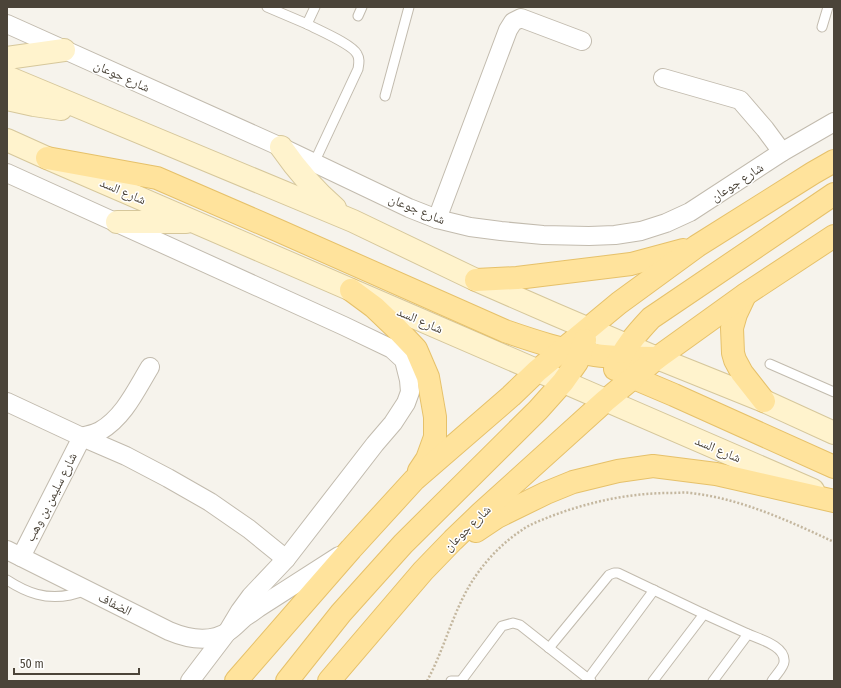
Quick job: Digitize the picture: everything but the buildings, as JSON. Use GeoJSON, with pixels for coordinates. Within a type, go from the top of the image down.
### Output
{"type":"FeatureCollection","features":[{"type":"Feature","properties":{"kind":"main road"},"geometry":{"type":"LineString","coordinates":[[7,58],[64,50]]}},
{"type":"Feature","properties":{"kind":"main road"},"geometry":{"type":"LineString","coordinates":[[7,77],[353,221],[476,280],[588,329],[624,363]]}},
{"type":"Feature","properties":{"kind":"main road"},"geometry":{"type":"LineString","coordinates":[[7,99],[34,105],[92,113]]}},
{"type":"Feature","properties":{"kind":"main road","name":"شارع السد"},"geometry":{"type":"LineString","coordinates":[[7,140],[834,500]]}},
{"type":"Feature","properties":{"kind":"main road"},"geometry":{"type":"LineString","coordinates":[[281,147],[297,170],[320,196],[353,221]]}},
{"type":"Feature","properties":{"kind":"main road"},"geometry":{"type":"LineString","coordinates":[[47,158],[157,178],[505,331],[574,355],[594,355],[624,363],[834,467]]}},
{"type":"Feature","properties":{"kind":"main road"},"geometry":{"type":"LineString","coordinates":[[287,681],[341,613],[403,544],[538,410],[563,382],[574,355],[588,329],[619,303],[697,246],[834,161]]}},
{"type":"Feature","properties":{"kind":"main road"},"geometry":{"type":"LineString","coordinates":[[624,363],[641,328],[651,318],[834,194]]}},
{"type":"Feature","properties":{"kind":"main road"},"geometry":{"type":"LineString","coordinates":[[117,222],[194,222]]}},
{"type":"Feature","properties":{"kind":"main road","name":"شارع جوعان"},"geometry":{"type":"LineString","coordinates":[[329,681],[423,571],[480,514],[605,400],[624,363],[658,358],[746,294],[834,236]]}},
{"type":"Feature","properties":{"kind":"main road"},"geometry":{"type":"LineString","coordinates":[[476,280],[517,278],[631,264],[697,246]]}},
{"type":"Feature","properties":{"kind":"main road"},"geometry":{"type":"LineString","coordinates":[[351,290],[374,307],[416,349],[428,377],[435,417],[435,438],[426,459],[414,480]]}},
{"type":"Feature","properties":{"kind":"main road"},"geometry":{"type":"LineString","coordinates":[[746,294],[736,314],[732,328],[733,353],[735,360],[749,384],[764,401]]}},
{"type":"Feature","properties":{"kind":"main road"},"geometry":{"type":"LineString","coordinates":[[236,681],[351,549],[414,480],[537,371],[574,355]]}},
{"type":"Feature","properties":{"kind":"main road"},"geometry":{"type":"LineString","coordinates":[[624,363],[658,358],[764,401],[834,433]]}},
{"type":"Feature","properties":{"kind":"main road"},"geometry":{"type":"LineString","coordinates":[[423,571],[497,517],[546,493],[573,482],[618,471],[653,466],[716,474],[834,500]]}},
{"type":"Feature","properties":{"kind":"street"},"geometry":{"type":"LineString","coordinates":[[438,219],[508,30],[513,22],[521,18],[582,41]]}},
{"type":"Feature","properties":{"kind":"street","name":"شارع جوعان"},"geometry":{"type":"LineString","coordinates":[[7,24],[281,147],[410,208],[438,219],[470,227],[543,235],[615,235],[641,231],[666,223],[690,212],[782,152],[834,122]]}},
{"type":"Feature","properties":{"kind":"street"},"geometry":{"type":"LineString","coordinates":[[663,78],[740,100],[765,129],[782,152]]}},
{"type":"Feature","properties":{"kind":"street"},"geometry":{"type":"LineString","coordinates":[[7,173],[392,349],[404,360],[410,380],[410,392],[406,404],[393,423],[286,559],[251,596],[228,631],[190,681]]}},
{"type":"Feature","properties":{"kind":"street","name":"شارع سليمن بن وهب"},"geometry":{"type":"LineString","coordinates":[[14,553],[82,437],[99,431],[114,421],[126,407],[150,367]]}},
{"type":"Feature","properties":{"kind":"street","name":"شارع سليمن بن وهب"},"geometry":{"type":"LineString","coordinates":[[7,402],[82,437]]}},
{"type":"Feature","properties":{"kind":"street"},"geometry":{"type":"LineString","coordinates":[[82,437],[140,463],[210,502],[249,529],[286,559]]}},
{"type":"Feature","properties":{"kind":"street"},"geometry":{"type":"LineString","coordinates":[[228,631],[264,604],[351,549]]}},
{"type":"Feature","properties":{"kind":"street","name":"الضفاف"},"geometry":{"type":"LineString","coordinates":[[14,553],[181,636],[205,638],[217,636],[228,631]]}},
{"type":"Feature","properties":{"kind":"lane"},"geometry":{"type":"LineString","coordinates":[[267,7],[307,24],[350,46],[356,52],[360,60],[358,69],[314,163]]}},
{"type":"Feature","properties":{"kind":"lane"},"geometry":{"type":"LineString","coordinates":[[307,24],[315,7]]}},
{"type":"Feature","properties":{"kind":"lane"},"geometry":{"type":"LineString","coordinates":[[358,16],[362,7]]}},
{"type":"Feature","properties":{"kind":"lane"},"geometry":{"type":"LineString","coordinates":[[385,96],[409,7]]}},
{"type":"Feature","properties":{"kind":"lane"},"geometry":{"type":"LineString","coordinates":[[822,27],[828,7]]}},
{"type":"Feature","properties":{"kind":"lane"},"geometry":{"type":"LineString","coordinates":[[770,364],[834,392]]}},
{"type":"Feature","properties":{"kind":"lane"},"geometry":{"type":"LineString","coordinates":[[550,648],[609,575],[618,573],[771,644],[780,650],[784,656],[784,663],[772,681]]}},
{"type":"Feature","properties":{"kind":"lane"},"geometry":{"type":"LineString","coordinates":[[7,580],[19,588],[36,595],[53,597],[71,595],[87,590]]}},
{"type":"Feature","properties":{"kind":"lane"},"geometry":{"type":"LineString","coordinates":[[451,681],[460,681],[502,626],[510,623],[520,625],[589,680],[654,590]]}},
{"type":"Feature","properties":{"kind":"lane"},"geometry":{"type":"LineString","coordinates":[[653,681],[704,614]]}},
{"type":"Feature","properties":{"kind":"lane"},"geometry":{"type":"LineString","coordinates":[[713,681],[748,634]]}},
{"type":"Feature","properties":{"kind":"path"},"geometry":{"type":"LineString","coordinates":[[427,681],[461,603],[477,574],[490,558],[506,542],[523,529],[541,520],[579,506],[634,495],[691,493],[755,508],[784,519],[834,542]]}}]}
